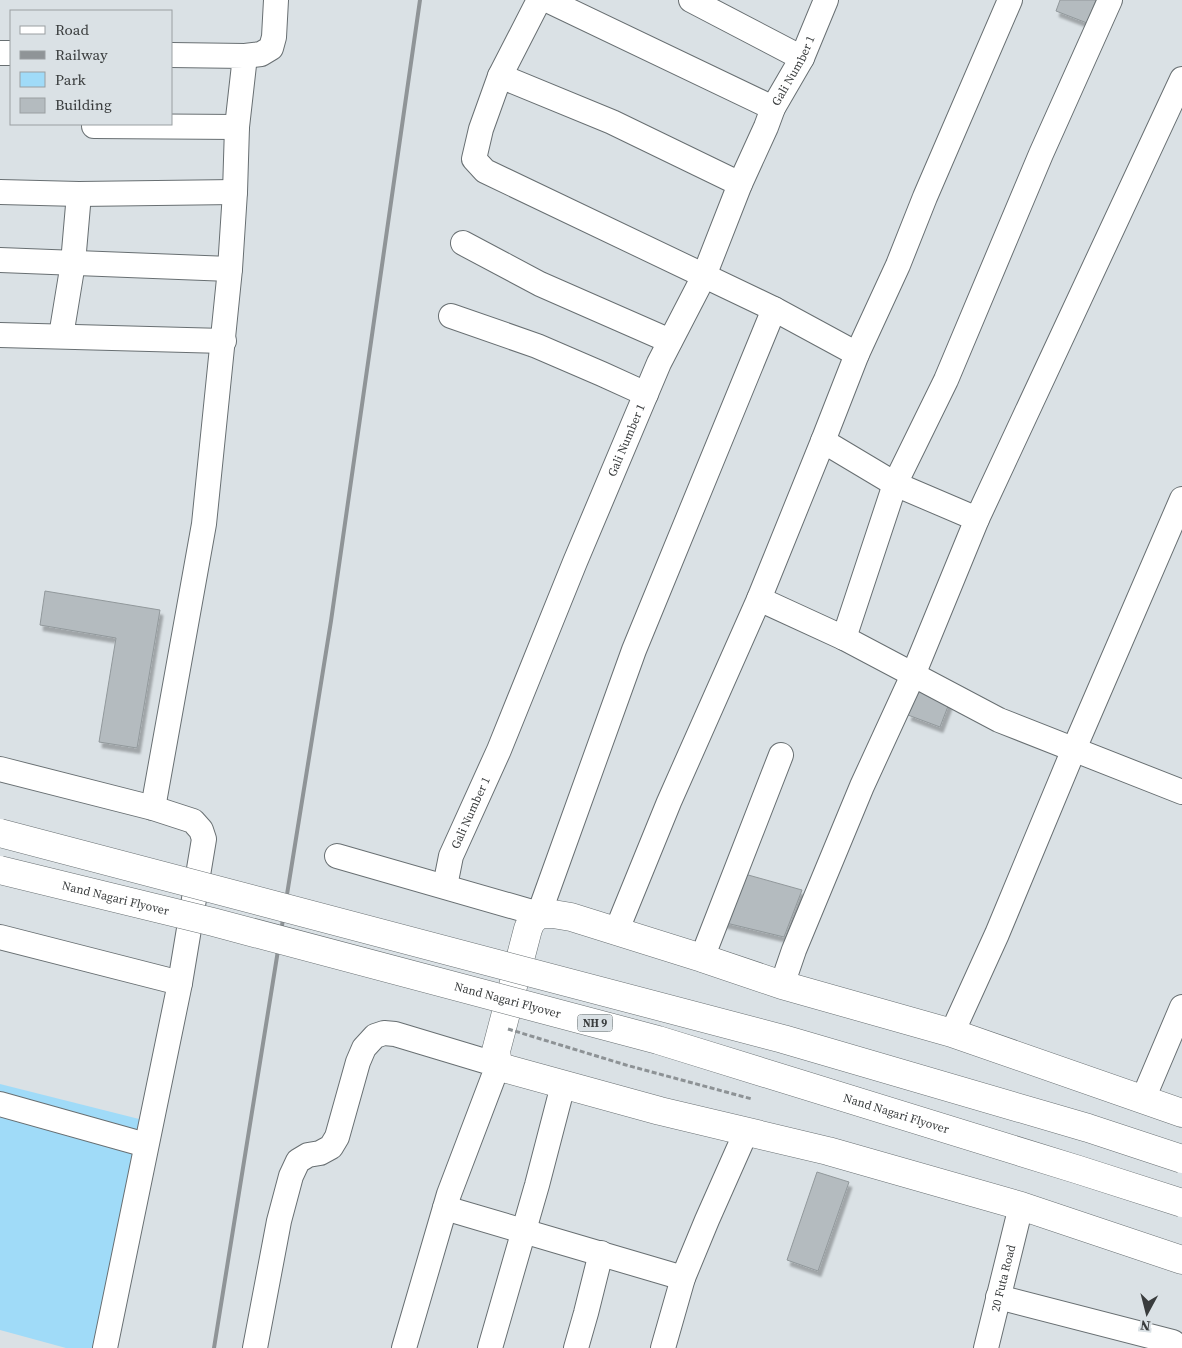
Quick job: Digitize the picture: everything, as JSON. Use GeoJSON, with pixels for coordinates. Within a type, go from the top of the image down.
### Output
{"type":"FeatureCollection","features":[{"type":"Feature","properties":{"kind":"main road"},"geometry":{"type":"LineString","coordinates":[[0,833],[783,1039],[1078,1125],[1182,1158]]}},
{"type":"Feature","properties":{"kind":"main road","name":"Nand Nagari Flyover"},"geometry":{"type":"LineString","coordinates":[[0,870],[213,922],[658,1040],[1182,1203]]}},
{"type":"Feature","properties":{"kind":"main road"},"geometry":{"type":"LineString","coordinates":[[1182,1113],[952,1033],[782,985],[571,917],[553,914],[539,914],[531,922],[528,929],[496,1051],[498,1064],[507,1069],[660,1111],[828,1151],[1021,1206],[1182,1260]]}},
{"type":"Feature","properties":{"kind":"street"},"geometry":{"type":"LineString","coordinates":[[172,55],[245,56],[261,54],[271,48],[274,37],[276,0]]}},
{"type":"Feature","properties":{"kind":"street"},"geometry":{"type":"LineString","coordinates":[[539,0],[500,76],[481,129],[474,159],[485,171],[774,310],[857,354]]}},
{"type":"Feature","properties":{"kind":"street"},"geometry":{"type":"LineString","coordinates":[[547,0],[773,108]]}},
{"type":"Feature","properties":{"kind":"street"},"geometry":{"type":"LineString","coordinates":[[691,0],[802,58]]}},
{"type":"Feature","properties":{"kind":"street","name":"Gali Number 1"},"geometry":{"type":"LineString","coordinates":[[445,886],[451,856],[499,750],[575,562],[659,363],[704,276],[740,184],[773,108],[802,58],[826,0]]}},
{"type":"Feature","properties":{"kind":"street"},"geometry":{"type":"LineString","coordinates":[[616,932],[669,802],[759,599],[857,354],[898,265],[925,197],[1010,0]]}},
{"type":"Feature","properties":{"kind":"street"},"geometry":{"type":"LineString","coordinates":[[844,638],[895,484],[946,380],[1041,154],[1110,0]]}},
{"type":"Feature","properties":{"kind":"street"},"geometry":{"type":"LineString","coordinates":[[153,808],[204,524],[224,341],[235,192],[237,127],[245,56]]}},
{"type":"Feature","properties":{"kind":"street"},"geometry":{"type":"LineString","coordinates":[[500,76],[612,122],[740,184]]}},
{"type":"Feature","properties":{"kind":"street"},"geometry":{"type":"LineString","coordinates":[[782,985],[794,950],[862,786],[914,675],[977,519],[1182,80]]}},
{"type":"Feature","properties":{"kind":"street"},"geometry":{"type":"LineString","coordinates":[[94,126],[237,127]]}},
{"type":"Feature","properties":{"kind":"street"},"geometry":{"type":"LineString","coordinates":[[0,192],[79,194],[235,192]]}},
{"type":"Feature","properties":{"kind":"street"},"geometry":{"type":"LineString","coordinates":[[61,336],[73,263],[79,194]]}},
{"type":"Feature","properties":{"kind":"street"},"geometry":{"type":"LineString","coordinates":[[463,243],[540,284],[670,341]]}},
{"type":"Feature","properties":{"kind":"street"},"geometry":{"type":"LineString","coordinates":[[0,260],[230,269]]}},
{"type":"Feature","properties":{"kind":"street"},"geometry":{"type":"LineString","coordinates":[[337,856],[539,914],[634,650],[774,310]]}},
{"type":"Feature","properties":{"kind":"street"},"geometry":{"type":"LineString","coordinates":[[451,316],[537,346],[646,394]]}},
{"type":"Feature","properties":{"kind":"street"},"geometry":{"type":"LineString","coordinates":[[0,334],[224,341]]}},
{"type":"Feature","properties":{"kind":"street"},"geometry":{"type":"LineString","coordinates":[[823,440],[895,484],[977,519]]}},
{"type":"Feature","properties":{"kind":"street"},"geometry":{"type":"LineString","coordinates":[[952,1033],[997,934],[1074,749],[1182,499]]}},
{"type":"Feature","properties":{"kind":"street"},"geometry":{"type":"LineString","coordinates":[[759,599],[844,638],[999,720],[1182,792]]}},
{"type":"Feature","properties":{"kind":"street"},"geometry":{"type":"LineString","coordinates":[[702,958],[782,755]]}},
{"type":"Feature","properties":{"kind":"street"},"geometry":{"type":"LineString","coordinates":[[0,769],[153,808],[193,821],[201,830],[204,839],[180,983],[105,1348]]}},
{"type":"Feature","properties":{"kind":"street"},"geometry":{"type":"LineString","coordinates":[[0,937],[180,983]]}},
{"type":"Feature","properties":{"kind":"street"},"geometry":{"type":"LineString","coordinates":[[1143,1099],[1182,1007]]}},
{"type":"Feature","properties":{"kind":"street"},"geometry":{"type":"LineString","coordinates":[[256,1348],[279,1221],[291,1176],[298,1161],[308,1155],[331,1147],[337,1137],[358,1062],[364,1048],[375,1036],[384,1033],[395,1034],[498,1064],[449,1194],[404,1348]]}},
{"type":"Feature","properties":{"kind":"street"},"geometry":{"type":"LineString","coordinates":[[490,1348],[563,1085]]}},
{"type":"Feature","properties":{"kind":"street"},"geometry":{"type":"LineString","coordinates":[[0,1104],[146,1145]]}},
{"type":"Feature","properties":{"kind":"street"},"geometry":{"type":"LineString","coordinates":[[663,1348],[683,1278],[746,1132]]}},
{"type":"Feature","properties":{"kind":"street","name":"20 Futa Road"},"geometry":{"type":"LineString","coordinates":[[986,1348],[1021,1206]]}},
{"type":"Feature","properties":{"kind":"street"},"geometry":{"type":"LineString","coordinates":[[445,1208],[683,1278]]}},
{"type":"Feature","properties":{"kind":"street"},"geometry":{"type":"LineString","coordinates":[[576,1348],[601,1253]]}},
{"type":"Feature","properties":{"kind":"street"},"geometry":{"type":"LineString","coordinates":[[998,1298],[1173,1342]]}},
{"type":"Feature","properties":{"kind":"path"},"geometry":{"type":"LineString","coordinates":[[503,1028],[626,1065],[758,1100]]}},
{"type":"Feature","properties":{"kind":"green space"},"geometry":{"type":"Polygon","coordinates":[[[0,1084],[155,1123],[113,1348],[66,1348],[0,1330],[0,1084]]]}},
{"type":"Feature","properties":{"kind":"building"},"geometry":{"type":"Polygon","coordinates":[[[1060,0],[1096,0],[1087,23],[1056,11],[1060,0]]]}},
{"type":"Feature","properties":{"kind":"building"},"geometry":{"type":"Polygon","coordinates":[[[45,591],[160,610],[137,748],[99,742],[116,638],[40,625],[45,591]]]}},
{"type":"Feature","properties":{"kind":"building"},"geometry":{"type":"Polygon","coordinates":[[[917,689],[950,701],[940,727],[908,715],[917,689]]]}},
{"type":"Feature","properties":{"kind":"building"},"geometry":{"type":"Polygon","coordinates":[[[741,873],[802,890],[784,937],[722,922],[741,873]]]}},
{"type":"Feature","properties":{"kind":"building"},"geometry":{"type":"Polygon","coordinates":[[[817,1172],[849,1182],[818,1271],[787,1260],[817,1172]]]}},
{"type":"Feature","properties":{"kind":"railway"},"geometry":{"type":"LineString","coordinates":[[214,1348],[331,621],[420,0]]}}]}
